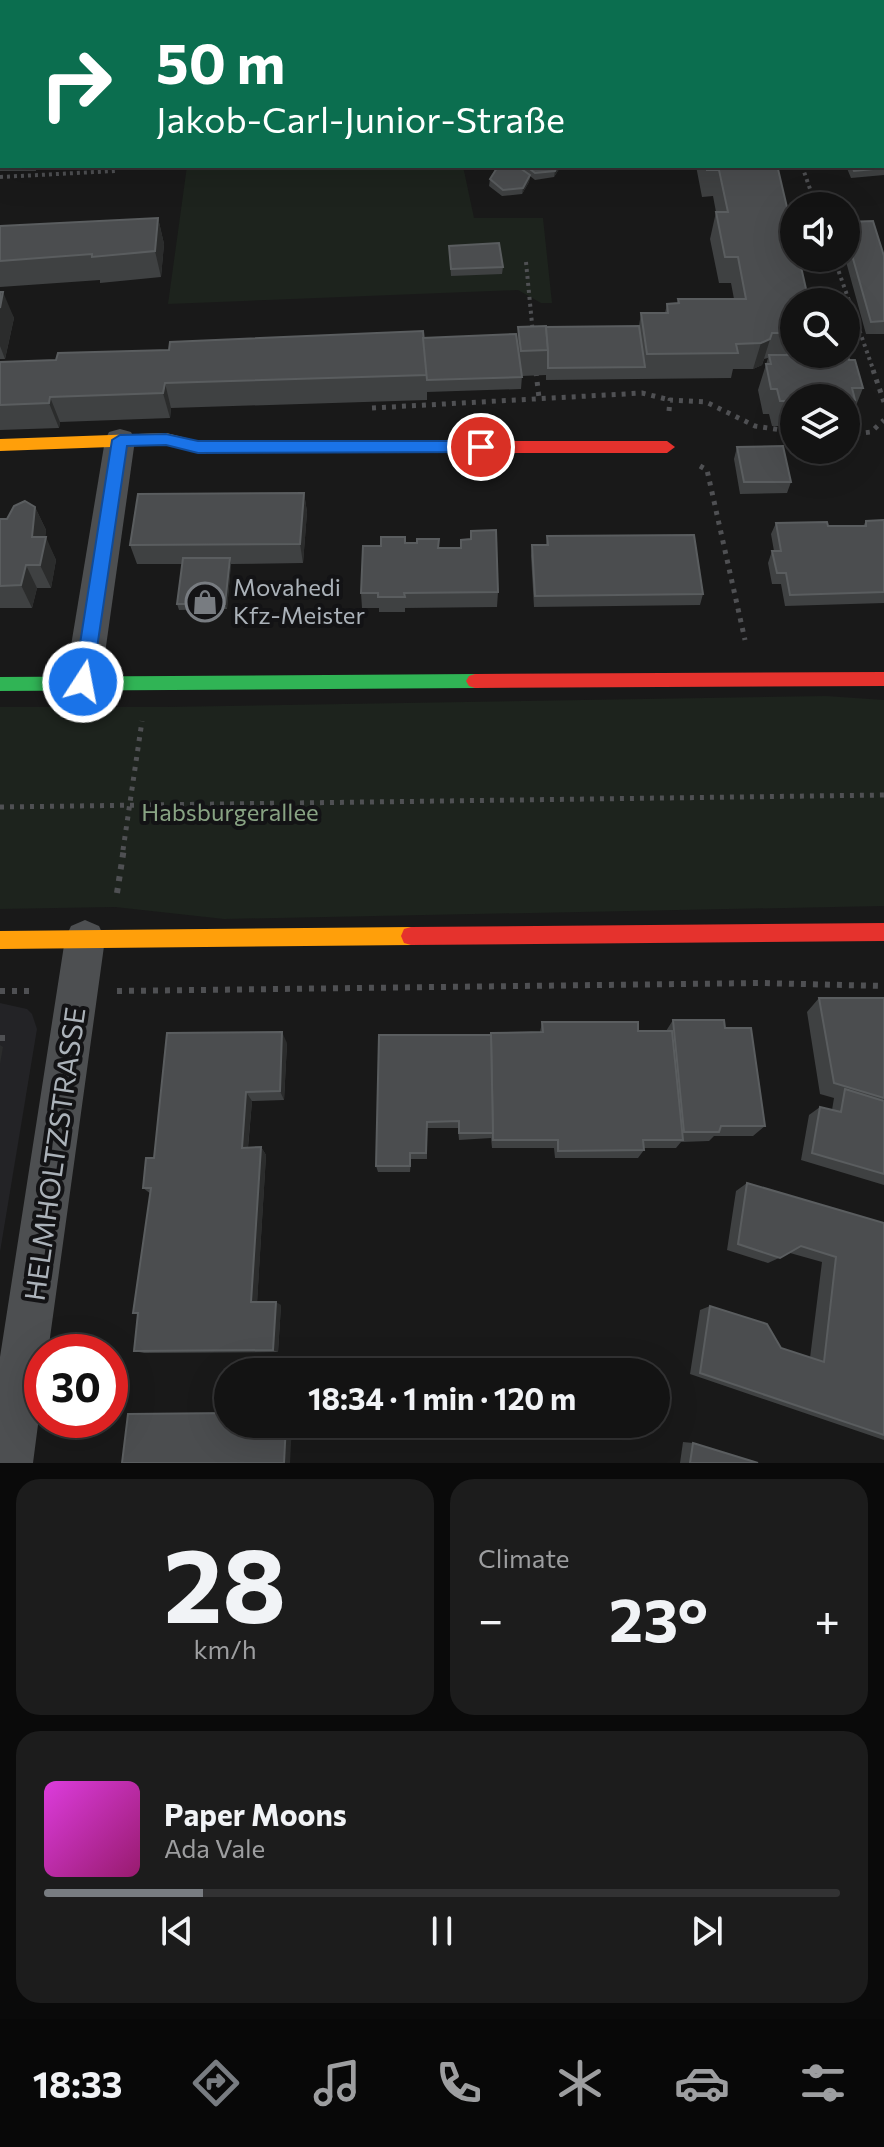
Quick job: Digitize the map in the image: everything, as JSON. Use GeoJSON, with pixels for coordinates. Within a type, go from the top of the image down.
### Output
{"type":"FeatureCollection","features":[{"type":"Feature","properties":{"kind":"main road"},"geometry":{"type":"LineString","coordinates":[[0,445],[166,439],[198,447],[667,447]]}},
{"type":"Feature","properties":{"kind":"main road"},"geometry":{"type":"LineString","coordinates":[[0,684],[884,679]]}},
{"type":"Feature","properties":{"kind":"main road"},"geometry":{"type":"LineString","coordinates":[[0,940],[884,932]]}},
{"type":"Feature","properties":{"kind":"street"},"geometry":{"type":"LineString","coordinates":[[83,682],[120,440]]}},
{"type":"Feature","properties":{"kind":"street","name":"HELMHOLTZSTRASSE"},"geometry":{"type":"LineString","coordinates":[[8,1463],[85,939]]}},
{"type":"Feature","properties":{"kind":"path"},"geometry":{"type":"LineString","coordinates":[[803,168],[811,192]]}},
{"type":"Feature","properties":{"kind":"path"},"geometry":{"type":"LineString","coordinates":[[0,177],[115,171]]}},
{"type":"Feature","properties":{"kind":"path"},"geometry":{"type":"LineString","coordinates":[[526,262],[533,338]]}},
{"type":"Feature","properties":{"kind":"path"},"geometry":{"type":"LineString","coordinates":[[839,272],[884,402]]}},
{"type":"Feature","properties":{"kind":"path"},"geometry":{"type":"LineString","coordinates":[[536,368],[539,398]]}},
{"type":"Feature","properties":{"kind":"path"},"geometry":{"type":"LineString","coordinates":[[368,408],[642,393],[670,400],[706,402],[755,426],[780,430]]}},
{"type":"Feature","properties":{"kind":"path"},"geometry":{"type":"LineString","coordinates":[[670,400],[667,447],[707,470],[753,680]]}},
{"type":"Feature","properties":{"kind":"path"},"geometry":{"type":"LineString","coordinates":[[860,433],[871,432],[884,420]]}},
{"type":"Feature","properties":{"kind":"path"},"geometry":{"type":"LineString","coordinates":[[115,907],[148,684]]}},
{"type":"Feature","properties":{"kind":"path"},"geometry":{"type":"LineString","coordinates":[[0,807],[884,795]]}},
{"type":"Feature","properties":{"kind":"path"},"geometry":{"type":"LineString","coordinates":[[153,990],[745,983],[884,986]]}},
{"type":"Feature","properties":{"kind":"path"},"geometry":{"type":"LineString","coordinates":[[0,991],[30,991]]}},
{"type":"Feature","properties":{"kind":"shaded area"},"geometry":{"type":"Polygon","coordinates":[[[0,1003],[27,1009],[37,1029],[0,1252],[0,1003]]]}},
{"type":"Feature","properties":{"kind":"green space"},"geometry":{"type":"Polygon","coordinates":[[[187,168],[463,168],[474,218],[543,218],[552,303],[541,303],[518,290],[168,304],[187,168]]]}},
{"type":"Feature","properties":{"kind":"green space","name":"Habsburgerallee"},"geometry":{"type":"Polygon","coordinates":[[[826,696],[884,700],[884,906],[224,919],[115,907],[0,909],[0,707],[826,696]]]}},
{"type":"Feature","properties":{"kind":"building"},"geometry":{"type":"Polygon","coordinates":[[[497,168],[520,168],[530,175],[523,188],[503,190],[490,179],[497,168]]]}},
{"type":"Feature","properties":{"kind":"building"},"geometry":{"type":"Polygon","coordinates":[[[529,168],[556,168],[555,171],[535,173],[529,168]]]}},
{"type":"Feature","properties":{"kind":"building"},"geometry":{"type":"Polygon","coordinates":[[[707,168],[778,169],[783,192],[780,192],[780,272],[802,272],[806,288],[780,288],[780,333],[772,333],[770,339],[761,343],[736,344],[738,353],[647,354],[641,313],[668,313],[667,304],[679,303],[678,299],[746,299],[738,257],[725,257],[716,212],[728,212],[719,170],[707,168]]]}},
{"type":"Feature","properties":{"kind":"building"},"geometry":{"type":"Polygon","coordinates":[[[853,168],[884,168],[854,171],[853,168]]]}},
{"type":"Feature","properties":{"kind":"building"},"geometry":{"type":"Polygon","coordinates":[[[158,218],[155,251],[0,261],[0,226],[158,218]]]}},
{"type":"Feature","properties":{"kind":"building"},"geometry":{"type":"Polygon","coordinates":[[[860,221],[873,221],[884,256],[884,321],[871,322],[857,272],[860,272],[860,221]]]}},
{"type":"Feature","properties":{"kind":"building"},"geometry":{"type":"Polygon","coordinates":[[[499,243],[503,267],[451,269],[449,246],[499,243]]]}},
{"type":"Feature","properties":{"kind":"building"},"geometry":{"type":"Polygon","coordinates":[[[546,326],[548,350],[521,351],[518,327],[546,326]]]}},
{"type":"Feature","properties":{"kind":"building"},"geometry":{"type":"Polygon","coordinates":[[[639,326],[645,367],[548,368],[546,327],[639,326]]]}},
{"type":"Feature","properties":{"kind":"building"},"geometry":{"type":"Polygon","coordinates":[[[423,331],[427,375],[165,383],[163,393],[50,397],[49,403],[0,405],[0,362],[56,360],[58,353],[169,350],[170,342],[423,331]]]}},
{"type":"Feature","properties":{"kind":"building"},"geometry":{"type":"Polygon","coordinates":[[[516,334],[522,377],[427,380],[423,338],[516,334]]]}},
{"type":"Feature","properties":{"kind":"building"},"geometry":{"type":"Polygon","coordinates":[[[769,355],[780,355],[780,368],[857,368],[863,388],[860,384],[780,384],[780,401],[777,389],[771,389],[766,364],[771,364],[769,355]]]}},
{"type":"Feature","properties":{"kind":"building"},"geometry":{"type":"Polygon","coordinates":[[[780,446],[780,464],[787,464],[791,482],[744,482],[737,447],[780,446]]]}},
{"type":"Feature","properties":{"kind":"building"},"geometry":{"type":"Polygon","coordinates":[[[304,493],[300,544],[130,545],[138,494],[304,493]]]}},
{"type":"Feature","properties":{"kind":"building"},"geometry":{"type":"Polygon","coordinates":[[[25,501],[35,507],[32,537],[46,537],[40,565],[26,565],[21,585],[0,586],[0,519],[7,519],[14,506],[25,501]]]}},
{"type":"Feature","properties":{"kind":"building"},"geometry":{"type":"Polygon","coordinates":[[[884,520],[884,592],[790,595],[786,573],[777,573],[772,551],[781,551],[776,523],[827,522],[828,526],[866,526],[866,521],[884,520]]]}},
{"type":"Feature","properties":{"kind":"building"},"geometry":{"type":"Polygon","coordinates":[[[496,530],[498,592],[404,593],[405,597],[378,597],[378,593],[361,593],[363,546],[381,546],[381,537],[405,537],[405,543],[417,543],[417,539],[439,539],[438,548],[461,548],[461,540],[471,539],[471,531],[496,530]]]}},
{"type":"Feature","properties":{"kind":"building"},"geometry":{"type":"Polygon","coordinates":[[[694,535],[703,594],[535,596],[532,545],[548,545],[547,536],[694,535]]]}},
{"type":"Feature","properties":{"kind":"building"},"geometry":{"type":"Polygon","coordinates":[[[183,558],[230,558],[225,604],[177,604],[183,558]]]}},
{"type":"Feature","properties":{"kind":"building"},"geometry":{"type":"Polygon","coordinates":[[[819,998],[884,998],[884,1098],[834,1083],[819,998]]]}},
{"type":"Feature","properties":{"kind":"building"},"geometry":{"type":"Polygon","coordinates":[[[673,1020],[724,1020],[725,1028],[751,1028],[765,1126],[721,1126],[719,1132],[684,1132],[673,1020]]]}},
{"type":"Feature","properties":{"kind":"building"},"geometry":{"type":"Polygon","coordinates":[[[542,1022],[638,1022],[638,1031],[672,1031],[683,1140],[643,1140],[644,1150],[558,1151],[558,1140],[493,1140],[491,1033],[543,1032],[542,1022]]]}},
{"type":"Feature","properties":{"kind":"building"},"geometry":{"type":"Polygon","coordinates":[[[282,1032],[280,1091],[246,1092],[242,1148],[261,1147],[251,1302],[276,1302],[273,1350],[134,1351],[138,1313],[133,1313],[151,1188],[143,1188],[146,1158],[154,1158],[167,1033],[282,1032]]]}},
{"type":"Feature","properties":{"kind":"building"},"geometry":{"type":"Polygon","coordinates":[[[379,1035],[491,1035],[493,1133],[459,1133],[459,1121],[427,1122],[426,1153],[410,1153],[410,1166],[376,1166],[379,1035]]]}},
{"type":"Feature","properties":{"kind":"building"},"geometry":{"type":"Polygon","coordinates":[[[845,1089],[884,1101],[884,1174],[812,1153],[820,1107],[841,1112],[845,1089]]]}},
{"type":"Feature","properties":{"kind":"building"},"geometry":{"type":"Polygon","coordinates":[[[747,1183],[884,1223],[884,1435],[700,1373],[710,1306],[767,1324],[781,1348],[824,1362],[836,1257],[801,1246],[780,1258],[738,1244],[747,1183]]]}},
{"type":"Feature","properties":{"kind":"building"},"geometry":{"type":"Polygon","coordinates":[[[214,1413],[214,1438],[285,1438],[284,1463],[122,1463],[125,1438],[128,1438],[128,1414],[214,1413]]]}},
{"type":"Feature","properties":{"kind":"building"},"geometry":{"type":"Polygon","coordinates":[[[693,1443],[758,1463],[690,1463],[693,1443]]]}},
{"type":"Feature","properties":{"kind":"traffic: fast"},"geometry":{"type":"LineString","coordinates":[[0,684],[475,681]]}},
{"type":"Feature","properties":{"kind":"traffic: slow"},"geometry":{"type":"LineString","coordinates":[[0,445],[166,439],[198,447],[325,447]]}},
{"type":"Feature","properties":{"kind":"traffic: slow"},"geometry":{"type":"LineString","coordinates":[[0,940],[411,936]]}},
{"type":"Feature","properties":{"kind":"traffic: jam"},"geometry":{"type":"LineString","coordinates":[[325,447],[667,447]]}},
{"type":"Feature","properties":{"kind":"traffic: jam"},"geometry":{"type":"LineString","coordinates":[[475,681],[884,679]]}},
{"type":"Feature","properties":{"kind":"traffic: jam"},"geometry":{"type":"LineString","coordinates":[[411,936],[884,932]]}},
{"type":"Feature","properties":{"kind":"place","name":"Movahedi Kfz-Meister"},"geometry":{"type":"Point","coordinates":[205,602]}},
{"type":"Feature","properties":{"kind":"route"},"geometry":{"type":"LineString","coordinates":[[83,682],[120,440],[166,439],[198,447],[481,447]]}}]}
